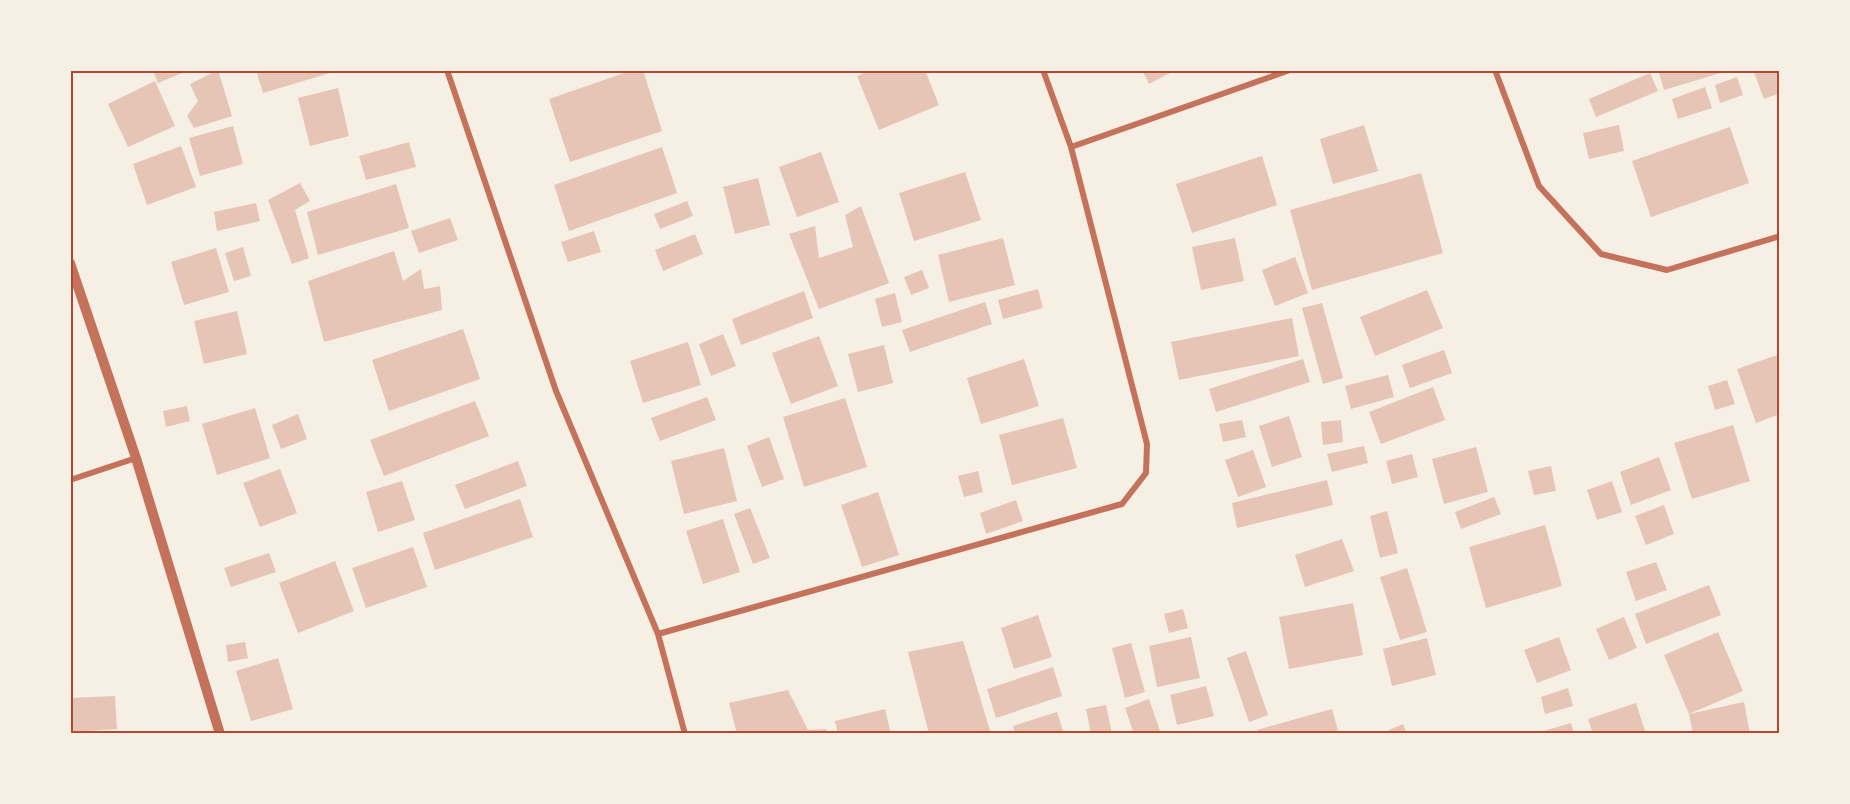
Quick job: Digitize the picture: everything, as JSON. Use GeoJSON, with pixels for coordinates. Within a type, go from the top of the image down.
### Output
{"type":"FeatureCollection","features":[{"type":"Feature","properties":{"kind":"street"},"geometry":{"type":"LineString","coordinates":[[447,70],[556,392],[658,634],[685,734]]}},
{"type":"Feature","properties":{"kind":"street"},"geometry":{"type":"LineString","coordinates":[[658,634],[1122,504],[1146,473],[1147,444],[1071,147],[1043,70]]}},
{"type":"Feature","properties":{"kind":"street"},"geometry":{"type":"LineString","coordinates":[[1071,147],[1290,70]]}},
{"type":"Feature","properties":{"kind":"street"},"geometry":{"type":"LineString","coordinates":[[1495,70],[1539,186],[1601,254],[1668,270],[1779,236]]}},
{"type":"Feature","properties":{"kind":"street"},"geometry":{"type":"LineString","coordinates":[[70,263],[136,458],[220,734]]}},
{"type":"Feature","properties":{"kind":"street"},"geometry":{"type":"LineString","coordinates":[[70,480],[136,458]]}},
{"type":"Feature","properties":{"kind":"building"},"geometry":{"type":"Polygon","coordinates":[[[218,70],[232,116],[194,128],[187,116],[198,101],[190,84],[218,70]]]}},
{"type":"Feature","properties":{"kind":"building"},"geometry":{"type":"Polygon","coordinates":[[[256,70],[330,70],[330,73],[263,93],[256,70]]]}},
{"type":"Feature","properties":{"kind":"building"},"geometry":{"type":"Polygon","coordinates":[[[633,70],[643,70],[662,131],[570,162],[549,99],[633,70]]]}},
{"type":"Feature","properties":{"kind":"building"},"geometry":{"type":"Polygon","coordinates":[[[872,70],[925,70],[939,105],[879,130],[857,76],[872,70]]]}},
{"type":"Feature","properties":{"kind":"building"},"geometry":{"type":"Polygon","coordinates":[[[1142,70],[1169,70],[1170,73],[1149,84],[1142,70]]]}},
{"type":"Feature","properties":{"kind":"building"},"geometry":{"type":"Polygon","coordinates":[[[1658,70],[1727,70],[1727,71],[1664,90],[1658,70]]]}},
{"type":"Feature","properties":{"kind":"building"},"geometry":{"type":"Polygon","coordinates":[[[1753,70],[1780,70],[1780,93],[1764,99],[1753,70]]]}},
{"type":"Feature","properties":{"kind":"building"},"geometry":{"type":"Polygon","coordinates":[[[153,71],[187,71],[158,83],[153,71]]]}},
{"type":"Feature","properties":{"kind":"building"},"geometry":{"type":"Polygon","coordinates":[[[1650,73],[1658,91],[1596,117],[1589,99],[1650,73]]]}},
{"type":"Feature","properties":{"kind":"building"},"geometry":{"type":"Polygon","coordinates":[[[1737,77],[1743,95],[1720,103],[1715,85],[1737,77]]]}},
{"type":"Feature","properties":{"kind":"building"},"geometry":{"type":"Polygon","coordinates":[[[155,81],[175,126],[128,147],[108,104],[155,81]]]}},
{"type":"Feature","properties":{"kind":"building"},"geometry":{"type":"Polygon","coordinates":[[[1705,87],[1712,108],[1678,119],[1672,99],[1705,87]]]}},
{"type":"Feature","properties":{"kind":"building"},"geometry":{"type":"Polygon","coordinates":[[[338,88],[349,136],[310,146],[298,98],[338,88]]]}},
{"type":"Feature","properties":{"kind":"building"},"geometry":{"type":"Polygon","coordinates":[[[1364,125],[1378,171],[1333,184],[1320,139],[1364,125]]]}},
{"type":"Feature","properties":{"kind":"building"},"geometry":{"type":"Polygon","coordinates":[[[1619,125],[1624,151],[1589,159],[1583,133],[1619,125]]]}},
{"type":"Feature","properties":{"kind":"building"},"geometry":{"type":"Polygon","coordinates":[[[233,126],[243,164],[200,176],[189,138],[233,126]]]}},
{"type":"Feature","properties":{"kind":"building"},"geometry":{"type":"Polygon","coordinates":[[[1730,127],[1749,183],[1651,217],[1632,161],[1730,127]]]}},
{"type":"Feature","properties":{"kind":"building"},"geometry":{"type":"Polygon","coordinates":[[[409,142],[416,167],[366,180],[359,156],[409,142]]]}},
{"type":"Feature","properties":{"kind":"building"},"geometry":{"type":"Polygon","coordinates":[[[181,146],[196,187],[147,205],[133,164],[181,146]]]}},
{"type":"Feature","properties":{"kind":"building"},"geometry":{"type":"Polygon","coordinates":[[[662,147],[677,193],[569,231],[554,185],[662,147]]]}},
{"type":"Feature","properties":{"kind":"building"},"geometry":{"type":"Polygon","coordinates":[[[821,152],[839,202],[797,217],[779,167],[821,152]]]}},
{"type":"Feature","properties":{"kind":"building"},"geometry":{"type":"Polygon","coordinates":[[[1262,156],[1277,205],[1192,233],[1176,184],[1262,156]]]}},
{"type":"Feature","properties":{"kind":"building"},"geometry":{"type":"Polygon","coordinates":[[[965,172],[981,220],[914,241],[899,193],[965,172]]]}},
{"type":"Feature","properties":{"kind":"building"},"geometry":{"type":"Polygon","coordinates":[[[1421,173],[1443,253],[1312,290],[1290,210],[1421,173]]]}},
{"type":"Feature","properties":{"kind":"building"},"geometry":{"type":"Polygon","coordinates":[[[758,178],[770,225],[735,234],[723,187],[758,178]]]}},
{"type":"Feature","properties":{"kind":"building"},"geometry":{"type":"Polygon","coordinates":[[[300,183],[310,201],[295,210],[309,258],[292,264],[268,200],[300,183]]]}},
{"type":"Feature","properties":{"kind":"building"},"geometry":{"type":"Polygon","coordinates":[[[396,184],[409,228],[318,255],[307,212],[396,184]]]}},
{"type":"Feature","properties":{"kind":"building"},"geometry":{"type":"Polygon","coordinates":[[[687,201],[693,216],[660,229],[654,214],[687,201]]]}},
{"type":"Feature","properties":{"kind":"building"},"geometry":{"type":"Polygon","coordinates":[[[256,203],[260,221],[217,231],[214,212],[256,203]]]}},
{"type":"Feature","properties":{"kind":"building"},"geometry":{"type":"Polygon","coordinates":[[[861,206],[889,283],[819,309],[789,234],[815,226],[819,258],[853,247],[845,215],[861,206]]]}},
{"type":"Feature","properties":{"kind":"building"},"geometry":{"type":"Polygon","coordinates":[[[450,218],[458,240],[419,253],[411,231],[450,218]]]}},
{"type":"Feature","properties":{"kind":"building"},"geometry":{"type":"Polygon","coordinates":[[[594,231],[601,252],[568,262],[561,242],[594,231]]]}},
{"type":"Feature","properties":{"kind":"building"},"geometry":{"type":"Polygon","coordinates":[[[695,234],[703,254],[663,271],[655,250],[695,234]]]}},
{"type":"Feature","properties":{"kind":"building"},"geometry":{"type":"Polygon","coordinates":[[[1003,238],[1015,285],[949,302],[938,255],[1003,238]]]}},
{"type":"Feature","properties":{"kind":"building"},"geometry":{"type":"Polygon","coordinates":[[[1235,238],[1244,281],[1201,290],[1192,247],[1235,238]]]}},
{"type":"Feature","properties":{"kind":"building"},"geometry":{"type":"Polygon","coordinates":[[[243,247],[251,276],[234,281],[225,253],[243,247]]]}},
{"type":"Feature","properties":{"kind":"building"},"geometry":{"type":"Polygon","coordinates":[[[216,248],[229,292],[184,305],[171,262],[216,248]]]}},
{"type":"Feature","properties":{"kind":"building"},"geometry":{"type":"Polygon","coordinates":[[[394,251],[403,281],[421,269],[424,289],[440,286],[442,310],[324,342],[308,281],[394,251]]]}},
{"type":"Feature","properties":{"kind":"building"},"geometry":{"type":"Polygon","coordinates":[[[1295,257],[1308,293],[1275,306],[1262,270],[1295,257]]]}},
{"type":"Feature","properties":{"kind":"building"},"geometry":{"type":"Polygon","coordinates":[[[922,270],[929,288],[911,295],[904,277],[922,270]]]}},
{"type":"Feature","properties":{"kind":"building"},"geometry":{"type":"Polygon","coordinates":[[[1038,289],[1043,308],[1003,319],[998,300],[1038,289]]]}},
{"type":"Feature","properties":{"kind":"building"},"geometry":{"type":"Polygon","coordinates":[[[1427,290],[1443,328],[1375,356],[1360,317],[1427,290]]]}},
{"type":"Feature","properties":{"kind":"building"},"geometry":{"type":"Polygon","coordinates":[[[804,291],[813,318],[741,345],[732,319],[804,291]]]}},
{"type":"Feature","properties":{"kind":"building"},"geometry":{"type":"Polygon","coordinates":[[[895,293],[902,322],[882,327],[875,299],[895,293]]]}},
{"type":"Feature","properties":{"kind":"building"},"geometry":{"type":"Polygon","coordinates":[[[985,302],[992,324],[910,352],[902,330],[985,302]]]}},
{"type":"Feature","properties":{"kind":"building"},"geometry":{"type":"Polygon","coordinates":[[[1322,303],[1343,378],[1323,384],[1302,308],[1322,303]]]}},
{"type":"Feature","properties":{"kind":"building"},"geometry":{"type":"Polygon","coordinates":[[[237,311],[247,354],[204,364],[194,321],[237,311]]]}},
{"type":"Feature","properties":{"kind":"building"},"geometry":{"type":"Polygon","coordinates":[[[1292,318],[1299,356],[1179,380],[1171,342],[1292,318]]]}},
{"type":"Feature","properties":{"kind":"building"},"geometry":{"type":"Polygon","coordinates":[[[463,329],[480,379],[389,411],[372,360],[463,329]]]}},
{"type":"Feature","properties":{"kind":"building"},"geometry":{"type":"Polygon","coordinates":[[[723,334],[736,366],[711,376],[699,344],[723,334]]]}},
{"type":"Feature","properties":{"kind":"building"},"geometry":{"type":"Polygon","coordinates":[[[819,336],[838,386],[791,404],[772,353],[819,336]]]}},
{"type":"Feature","properties":{"kind":"building"},"geometry":{"type":"Polygon","coordinates":[[[688,342],[701,385],[643,403],[630,361],[688,342]]]}},
{"type":"Feature","properties":{"kind":"building"},"geometry":{"type":"Polygon","coordinates":[[[884,345],[893,383],[858,392],[848,354],[884,345]]]}},
{"type":"Feature","properties":{"kind":"building"},"geometry":{"type":"Polygon","coordinates":[[[1444,350],[1452,373],[1410,388],[1402,365],[1444,350]]]}},
{"type":"Feature","properties":{"kind":"building"},"geometry":{"type":"Polygon","coordinates":[[[1780,354],[1780,414],[1756,423],[1737,369],[1780,354]]]}},
{"type":"Feature","properties":{"kind":"building"},"geometry":{"type":"Polygon","coordinates":[[[1024,359],[1039,406],[981,424],[967,378],[1024,359]]]}},
{"type":"Feature","properties":{"kind":"building"},"geometry":{"type":"Polygon","coordinates":[[[1303,359],[1310,382],[1216,412],[1209,389],[1303,359]]]}},
{"type":"Feature","properties":{"kind":"building"},"geometry":{"type":"Polygon","coordinates":[[[1388,375],[1394,397],[1351,409],[1345,386],[1388,375]]]}},
{"type":"Feature","properties":{"kind":"building"},"geometry":{"type":"Polygon","coordinates":[[[1727,380],[1735,404],[1715,410],[1708,386],[1727,380]]]}},
{"type":"Feature","properties":{"kind":"building"},"geometry":{"type":"Polygon","coordinates":[[[1433,387],[1445,420],[1381,444],[1369,412],[1433,387]]]}},
{"type":"Feature","properties":{"kind":"building"},"geometry":{"type":"Polygon","coordinates":[[[707,397],[716,420],[660,441],[651,418],[707,397]]]}},
{"type":"Feature","properties":{"kind":"building"},"geometry":{"type":"Polygon","coordinates":[[[845,398],[867,467],[804,487],[783,417],[845,398]]]}},
{"type":"Feature","properties":{"kind":"building"},"geometry":{"type":"Polygon","coordinates":[[[475,401],[489,436],[384,476],[370,440],[475,401]]]}},
{"type":"Feature","properties":{"kind":"building"},"geometry":{"type":"Polygon","coordinates":[[[187,406],[190,421],[166,427],[163,411],[187,406]]]}},
{"type":"Feature","properties":{"kind":"building"},"geometry":{"type":"Polygon","coordinates":[[[255,408],[270,458],[217,475],[202,424],[255,408]]]}},
{"type":"Feature","properties":{"kind":"building"},"geometry":{"type":"Polygon","coordinates":[[[298,414],[307,439],[281,449],[272,425],[298,414]]]}},
{"type":"Feature","properties":{"kind":"building"},"geometry":{"type":"Polygon","coordinates":[[[1289,416],[1302,457],[1272,467],[1259,426],[1289,416]]]}},
{"type":"Feature","properties":{"kind":"building"},"geometry":{"type":"Polygon","coordinates":[[[1063,418],[1077,468],[1012,485],[999,435],[1063,418]]]}},
{"type":"Feature","properties":{"kind":"building"},"geometry":{"type":"Polygon","coordinates":[[[1242,420],[1246,437],[1223,442],[1219,424],[1242,420]]]}},
{"type":"Feature","properties":{"kind":"building"},"geometry":{"type":"Polygon","coordinates":[[[1341,420],[1343,442],[1323,445],[1321,422],[1341,420]]]}},
{"type":"Feature","properties":{"kind":"building"},"geometry":{"type":"Polygon","coordinates":[[[1733,425],[1750,481],[1692,499],[1674,443],[1733,425]]]}},
{"type":"Feature","properties":{"kind":"building"},"geometry":{"type":"Polygon","coordinates":[[[769,437],[784,479],[762,487],[747,446],[769,437]]]}},
{"type":"Feature","properties":{"kind":"building"},"geometry":{"type":"Polygon","coordinates":[[[1364,446],[1368,463],[1332,472],[1327,454],[1364,446]]]}},
{"type":"Feature","properties":{"kind":"building"},"geometry":{"type":"Polygon","coordinates":[[[1476,447],[1488,492],[1444,504],[1432,459],[1476,447]]]}},
{"type":"Feature","properties":{"kind":"building"},"geometry":{"type":"Polygon","coordinates":[[[724,448],[737,501],[684,514],[671,461],[724,448]]]}},
{"type":"Feature","properties":{"kind":"building"},"geometry":{"type":"Polygon","coordinates":[[[1253,450],[1266,487],[1238,497],[1225,460],[1253,450]]]}},
{"type":"Feature","properties":{"kind":"building"},"geometry":{"type":"Polygon","coordinates":[[[1412,454],[1418,477],[1392,484],[1386,461],[1412,454]]]}},
{"type":"Feature","properties":{"kind":"building"},"geometry":{"type":"Polygon","coordinates":[[[1659,457],[1671,490],[1631,505],[1620,472],[1659,457]]]}},
{"type":"Feature","properties":{"kind":"building"},"geometry":{"type":"Polygon","coordinates":[[[518,461],[527,486],[465,509],[455,485],[518,461]]]}},
{"type":"Feature","properties":{"kind":"building"},"geometry":{"type":"Polygon","coordinates":[[[1551,466],[1556,491],[1534,495],[1528,471],[1551,466]]]}},
{"type":"Feature","properties":{"kind":"building"},"geometry":{"type":"Polygon","coordinates":[[[280,469],[297,513],[260,527],[243,483],[280,469]]]}},
{"type":"Feature","properties":{"kind":"building"},"geometry":{"type":"Polygon","coordinates":[[[978,471],[983,492],[964,497],[958,476],[978,471]]]}},
{"type":"Feature","properties":{"kind":"building"},"geometry":{"type":"Polygon","coordinates":[[[1327,480],[1333,505],[1237,528],[1232,503],[1327,480]]]}},
{"type":"Feature","properties":{"kind":"building"},"geometry":{"type":"Polygon","coordinates":[[[402,481],[415,520],[378,532],[366,492],[402,481]]]}},
{"type":"Feature","properties":{"kind":"building"},"geometry":{"type":"Polygon","coordinates":[[[1612,481],[1622,512],[1597,520],[1587,490],[1612,481]]]}},
{"type":"Feature","properties":{"kind":"building"},"geometry":{"type":"Polygon","coordinates":[[[878,492],[899,555],[862,567],[841,505],[878,492]]]}},
{"type":"Feature","properties":{"kind":"building"},"geometry":{"type":"Polygon","coordinates":[[[1494,497],[1501,514],[1461,529],[1455,512],[1494,497]]]}},
{"type":"Feature","properties":{"kind":"building"},"geometry":{"type":"Polygon","coordinates":[[[520,499],[533,537],[435,570],[423,533],[520,499]]]}},
{"type":"Feature","properties":{"kind":"building"},"geometry":{"type":"Polygon","coordinates":[[[1016,500],[1023,521],[986,534],[980,513],[1016,500]]]}},
{"type":"Feature","properties":{"kind":"building"},"geometry":{"type":"Polygon","coordinates":[[[1664,505],[1674,534],[1646,545],[1635,516],[1664,505]]]}},
{"type":"Feature","properties":{"kind":"building"},"geometry":{"type":"Polygon","coordinates":[[[750,508],[770,558],[753,564],[734,514],[750,508]]]}},
{"type":"Feature","properties":{"kind":"building"},"geometry":{"type":"Polygon","coordinates":[[[1387,511],[1398,553],[1380,558],[1370,516],[1387,511]]]}},
{"type":"Feature","properties":{"kind":"building"},"geometry":{"type":"Polygon","coordinates":[[[723,519],[740,572],[703,584],[686,531],[723,519]]]}},
{"type":"Feature","properties":{"kind":"building"},"geometry":{"type":"Polygon","coordinates":[[[1545,525],[1562,586],[1486,608],[1469,547],[1545,525]]]}},
{"type":"Feature","properties":{"kind":"building"},"geometry":{"type":"Polygon","coordinates":[[[1342,539],[1354,571],[1305,587],[1295,555],[1342,539]]]}},
{"type":"Feature","properties":{"kind":"building"},"geometry":{"type":"Polygon","coordinates":[[[413,547],[427,587],[366,608],[352,568],[413,547]]]}},
{"type":"Feature","properties":{"kind":"building"},"geometry":{"type":"Polygon","coordinates":[[[269,553],[276,572],[231,587],[224,568],[269,553]]]}},
{"type":"Feature","properties":{"kind":"building"},"geometry":{"type":"Polygon","coordinates":[[[335,561],[354,611],[298,633],[279,583],[335,561]]]}},
{"type":"Feature","properties":{"kind":"building"},"geometry":{"type":"Polygon","coordinates":[[[1656,562],[1667,590],[1636,601],[1626,572],[1656,562]]]}},
{"type":"Feature","properties":{"kind":"building"},"geometry":{"type":"Polygon","coordinates":[[[1407,568],[1427,632],[1400,640],[1380,577],[1407,568]]]}},
{"type":"Feature","properties":{"kind":"building"},"geometry":{"type":"Polygon","coordinates":[[[1709,585],[1721,615],[1646,644],[1635,614],[1709,585]]]}},
{"type":"Feature","properties":{"kind":"building"},"geometry":{"type":"Polygon","coordinates":[[[1353,603],[1363,655],[1289,669],[1279,617],[1353,603]]]}},
{"type":"Feature","properties":{"kind":"building"},"geometry":{"type":"Polygon","coordinates":[[[1183,609],[1188,628],[1169,633],[1164,614],[1183,609]]]}},
{"type":"Feature","properties":{"kind":"building"},"geometry":{"type":"Polygon","coordinates":[[[1038,615],[1052,657],[1014,669],[1001,628],[1038,615]]]}},
{"type":"Feature","properties":{"kind":"building"},"geometry":{"type":"Polygon","coordinates":[[[1624,617],[1637,648],[1609,660],[1596,629],[1624,617]]]}},
{"type":"Feature","properties":{"kind":"building"},"geometry":{"type":"Polygon","coordinates":[[[1718,632],[1743,691],[1689,714],[1664,655],[1718,632]]]}},
{"type":"Feature","properties":{"kind":"building"},"geometry":{"type":"Polygon","coordinates":[[[1191,637],[1200,678],[1157,687],[1149,646],[1191,637]]]}},
{"type":"Feature","properties":{"kind":"building"},"geometry":{"type":"Polygon","coordinates":[[[1559,637],[1571,670],[1537,683],[1524,650],[1559,637]]]}},
{"type":"Feature","properties":{"kind":"building"},"geometry":{"type":"Polygon","coordinates":[[[1427,638],[1436,675],[1392,686],[1383,649],[1427,638]]]}},
{"type":"Feature","properties":{"kind":"building"},"geometry":{"type":"Polygon","coordinates":[[[963,641],[991,734],[929,734],[908,652],[963,641]]]}},
{"type":"Feature","properties":{"kind":"building"},"geometry":{"type":"Polygon","coordinates":[[[245,642],[248,658],[228,662],[226,645],[245,642]]]}},
{"type":"Feature","properties":{"kind":"building"},"geometry":{"type":"Polygon","coordinates":[[[1131,643],[1145,692],[1125,698],[1112,648],[1131,643]]]}},
{"type":"Feature","properties":{"kind":"building"},"geometry":{"type":"Polygon","coordinates":[[[1246,651],[1268,715],[1249,722],[1227,658],[1246,651]]]}},
{"type":"Feature","properties":{"kind":"building"},"geometry":{"type":"Polygon","coordinates":[[[278,658],[293,709],[251,721],[236,671],[278,658]]]}},
{"type":"Feature","properties":{"kind":"building"},"geometry":{"type":"Polygon","coordinates":[[[1053,667],[1062,696],[996,718],[987,689],[1053,667]]]}},
{"type":"Feature","properties":{"kind":"building"},"geometry":{"type":"Polygon","coordinates":[[[1206,686],[1214,716],[1177,725],[1170,695],[1206,686]]]}},
{"type":"Feature","properties":{"kind":"building"},"geometry":{"type":"Polygon","coordinates":[[[1568,688],[1573,706],[1545,714],[1541,697],[1568,688]]]}},
{"type":"Feature","properties":{"kind":"building"},"geometry":{"type":"Polygon","coordinates":[[[788,690],[808,730],[826,729],[827,734],[737,734],[729,703],[788,690]]]}},
{"type":"Feature","properties":{"kind":"building"},"geometry":{"type":"Polygon","coordinates":[[[115,696],[117,729],[70,732],[70,698],[115,696]]]}},
{"type":"Feature","properties":{"kind":"building"},"geometry":{"type":"Polygon","coordinates":[[[1149,699],[1161,734],[1134,734],[1125,708],[1149,699]]]}},
{"type":"Feature","properties":{"kind":"building"},"geometry":{"type":"Polygon","coordinates":[[[1744,702],[1750,734],[1693,734],[1689,714],[1744,702]]]}},
{"type":"Feature","properties":{"kind":"building"},"geometry":{"type":"Polygon","coordinates":[[[1636,703],[1646,734],[1593,734],[1588,719],[1636,703]]]}},
{"type":"Feature","properties":{"kind":"building"},"geometry":{"type":"Polygon","coordinates":[[[1106,705],[1112,734],[1091,734],[1086,709],[1106,705]]]}},
{"type":"Feature","properties":{"kind":"building"},"geometry":{"type":"Polygon","coordinates":[[[885,709],[891,734],[838,734],[835,721],[885,709]]]}},
{"type":"Feature","properties":{"kind":"building"},"geometry":{"type":"Polygon","coordinates":[[[1332,709],[1338,730],[1324,734],[1258,734],[1257,730],[1332,709]]]}},
{"type":"Feature","properties":{"kind":"building"},"geometry":{"type":"Polygon","coordinates":[[[1057,712],[1064,734],[1015,734],[1013,726],[1057,712]]]}},
{"type":"Feature","properties":{"kind":"building"},"geometry":{"type":"Polygon","coordinates":[[[1571,723],[1574,734],[1537,734],[1537,733],[1571,723]]]}},
{"type":"Feature","properties":{"kind":"building"},"geometry":{"type":"Polygon","coordinates":[[[1403,724],[1407,734],[1388,734],[1387,731],[1403,724]]]}}]}
